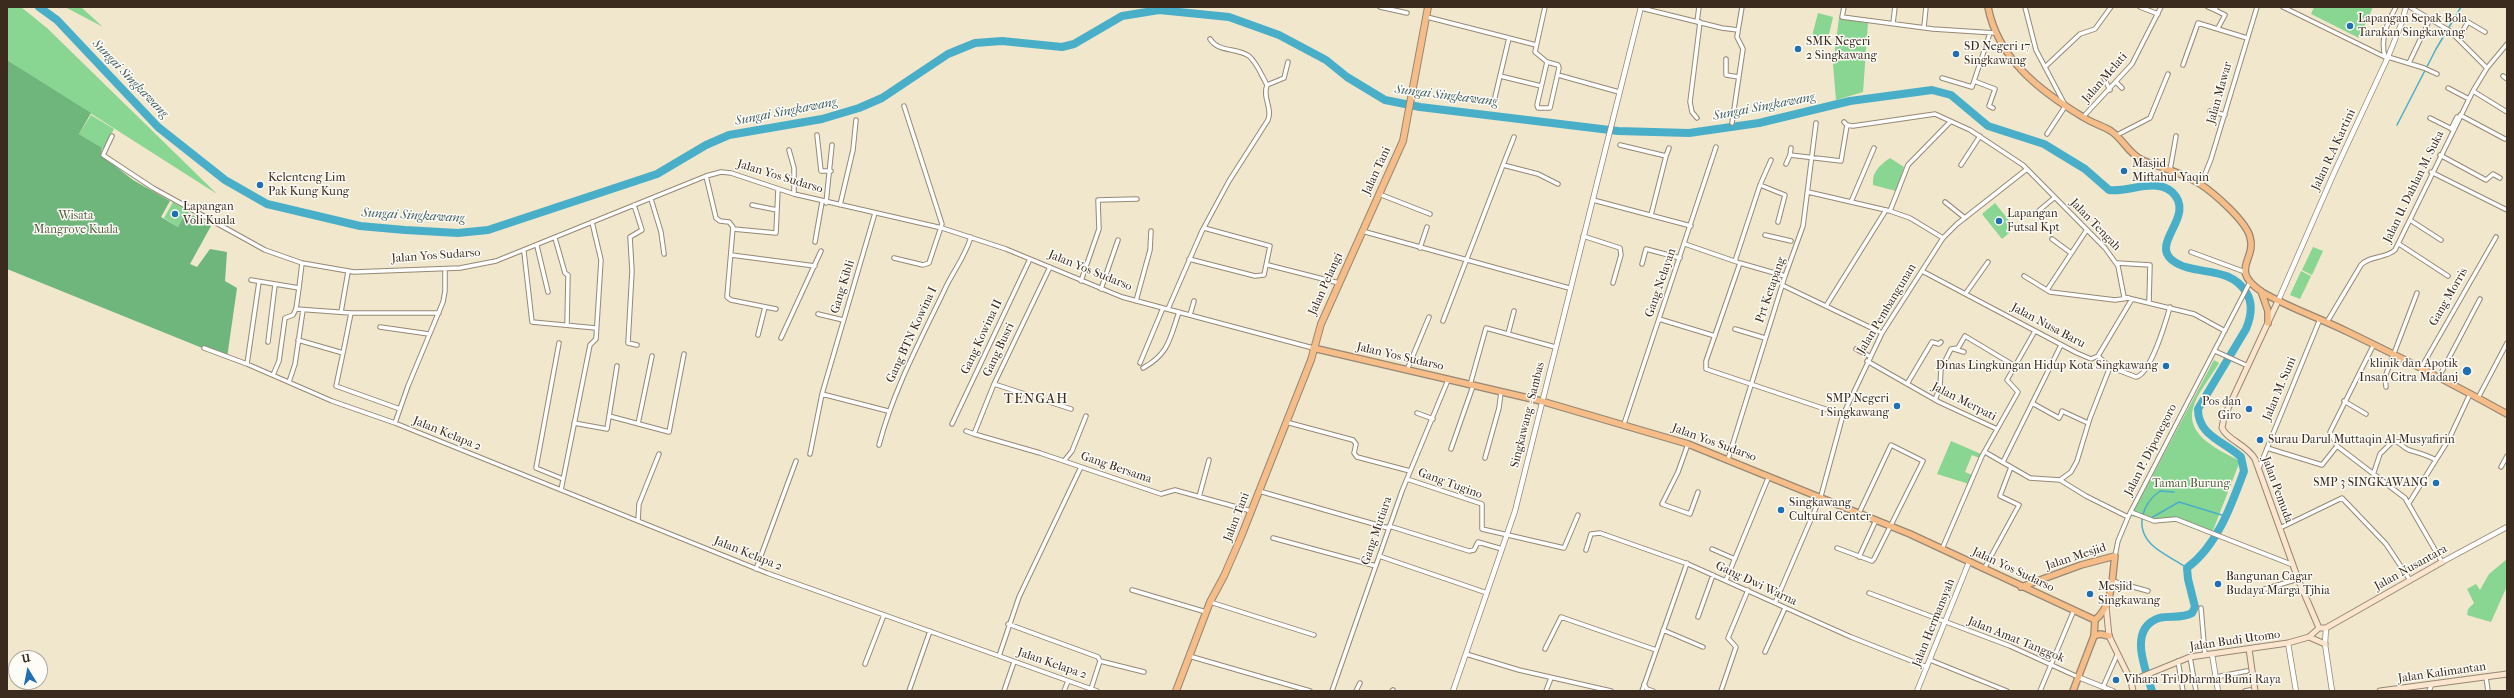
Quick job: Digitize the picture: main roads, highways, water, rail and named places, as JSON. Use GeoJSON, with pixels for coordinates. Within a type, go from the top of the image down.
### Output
{"type":"FeatureCollection","features":[{"type":"Feature","properties":{"kind":"highway","name":"Jalan Tani"},"geometry":{"type":"LineString","coordinates":[[1362,231],[1403,140],[1428,7]]}},
{"type":"Feature","properties":{"kind":"highway","name":"Jalan Pelangi"},"geometry":{"type":"LineString","coordinates":[[1314,348],[1321,324],[1362,231]]}},
{"type":"Feature","properties":{"kind":"highway","name":"Jalan Tani"},"geometry":{"type":"LineString","coordinates":[[1176,691],[1210,602],[1231,561],[1314,348]]}},
{"type":"Feature","properties":{"kind":"main road"},"geometry":{"type":"LineString","coordinates":[[1988,7],[1992,33],[2010,58],[2034,83],[2049,95],[2083,117],[2117,135],[2137,157],[2201,184],[2231,211],[2250,235],[2250,247],[2245,272],[2249,284],[2278,301],[2374,344],[2507,414]]}},
{"type":"Feature","properties":{"kind":"main road"},"geometry":{"type":"LineString","coordinates":[[2261,291],[2268,311],[2268,322]]}},
{"type":"Feature","properties":{"kind":"main road","name":"Jalan Pemuda"},"geometry":{"type":"LineString","coordinates":[[2278,301],[2245,364],[2224,416],[2222,428],[2228,437],[2251,452],[2259,468],[2298,579],[2319,628]]}},
{"type":"Feature","properties":{"kind":"main road","name":"Jalan Yos Sudarso"},"geometry":{"type":"LineString","coordinates":[[1314,348],[1541,401],[1624,424],[1688,444],[1821,496],[1942,549],[2095,620]]}},
{"type":"Feature","properties":{"kind":"main road","name":"Jalan Mesjid"},"geometry":{"type":"LineString","coordinates":[[2021,586],[2081,565],[2115,556],[2106,606]]}},
{"type":"Feature","properties":{"kind":"main road","name":"Jalan Nusantara"},"geometry":{"type":"LineString","coordinates":[[2319,628],[2326,628],[2442,562]]}},
{"type":"Feature","properties":{"kind":"main road"},"geometry":{"type":"LineString","coordinates":[[2036,592],[2039,580]]}},
{"type":"Feature","properties":{"kind":"main road"},"geometry":{"type":"LineString","coordinates":[[2073,691],[2094,636],[2095,620],[2106,606]]}},
{"type":"Feature","properties":{"kind":"main road"},"geometry":{"type":"LineString","coordinates":[[2106,606],[2109,636],[2130,681],[2133,691]]}},
{"type":"Feature","properties":{"kind":"main road","name":"Jalan Budi Utomo"},"geometry":{"type":"LineString","coordinates":[[2130,681],[2190,657],[2288,643],[2310,637],[2319,628]]}},
{"type":"Feature","properties":{"kind":"main road"},"geometry":{"type":"LineString","coordinates":[[2094,636],[2100,634],[2109,636]]}},
{"type":"Feature","properties":{"kind":"main road"},"geometry":{"type":"LineString","coordinates":[[2310,637],[2324,644]]}},
{"type":"Feature","properties":{"kind":"main road"},"geometry":{"type":"LineString","coordinates":[[2249,649],[2253,691]]}},
{"type":"Feature","properties":{"kind":"main road","name":"Jalan Kalimantan"},"geometry":{"type":"LineString","coordinates":[[2380,691],[2507,674]]}},
{"type":"Feature","properties":{"kind":"waterway","name":"Sungai Singkawang"},"geometry":{"type":"LineString","coordinates":[[39,7],[57,20],[158,127],[225,180],[267,204],[360,226],[458,233],[488,230],[657,174],[706,145],[729,135],[822,119],[859,108],[882,98],[948,54],[975,43],[1002,41],[1062,47],[1074,44],[1122,16],[1159,10],[1229,17],[1279,35],[1326,60],[1347,77],[1385,100],[1420,107],[1618,131],[1689,133],[1759,123],[1850,101],[1932,90],[1951,95],[1988,126],[2044,144],[2085,169],[2109,190],[2158,186],[2172,192],[2178,201],[2179,210],[2177,219],[2166,245],[2167,253],[2172,260],[2180,265],[2220,274],[2230,278],[2239,283],[2249,297],[2251,310],[2246,329],[2198,409],[2202,426],[2213,437],[2241,457],[2244,471],[2234,498],[2215,537],[2198,559],[2187,568],[2188,579],[2195,607],[2192,613],[2184,616],[2159,618],[2149,623],[2144,631],[2141,640],[2141,651],[2152,691]]}},
{"type":"Feature","properties":{"kind":"waterway"},"geometry":{"type":"LineString","coordinates":[[2397,125],[2436,49],[2461,7]]}},
{"type":"Feature","properties":{"kind":"waterway"},"geometry":{"type":"LineString","coordinates":[[2174,492],[2160,491],[2149,502],[2143,515],[2143,530],[2146,537],[2155,548],[2187,568]]}},
{"type":"Feature","properties":{"kind":"waterway"},"geometry":{"type":"LineString","coordinates":[[2151,518],[2179,502],[2225,516]]}},
{"type":"Feature","properties":{"kind":"place","name":"Lapangan Sepak Bola Tarakan Singkawang"},"geometry":{"type":"Point","coordinates":[2350,26]}},
{"type":"Feature","properties":{"kind":"place","name":"SMK Negeri 2 Singkawang"},"geometry":{"type":"Point","coordinates":[1798,49]}},
{"type":"Feature","properties":{"kind":"place","name":"SD Negeri 17 Singkawang"},"geometry":{"type":"Point","coordinates":[1956,54]}},
{"type":"Feature","properties":{"kind":"place","name":"Masjid Miftahul Yaqin"},"geometry":{"type":"Point","coordinates":[2124,171]}},
{"type":"Feature","properties":{"kind":"place","name":"Kelenteng Lim Pak Kung Kung"},"geometry":{"type":"Point","coordinates":[260,185]}},
{"type":"Feature","properties":{"kind":"place","name":"Lapangan Voli Kuala"},"geometry":{"type":"Point","coordinates":[175,214]}},
{"type":"Feature","properties":{"kind":"place","name":"Lapangan Futsal Kpt"},"geometry":{"type":"Point","coordinates":[1999,221]}},
{"type":"Feature","properties":{"kind":"place","name":"Dinas Lingkungan Hidup Kota Singkawang"},"geometry":{"type":"Point","coordinates":[2166,366]}},
{"type":"Feature","properties":{"kind":"place","name":"klinik dan Apotik Insan Citra Madanj"},"geometry":{"type":"Point","coordinates":[2467,371]}},
{"type":"Feature","properties":{"kind":"place","name":"SMP Negeri 1 Singkawang"},"geometry":{"type":"Point","coordinates":[1897,406]}},
{"type":"Feature","properties":{"kind":"place","name":"Pos dan Giro"},"geometry":{"type":"Point","coordinates":[2249,409]}},
{"type":"Feature","properties":{"kind":"place","name":"Surau Darul Muttaqin Al-Musyafirin"},"geometry":{"type":"Point","coordinates":[2260,440]}},
{"type":"Feature","properties":{"kind":"place","name":"SMP 3 SINGKAWANG"},"geometry":{"type":"Point","coordinates":[2436,483]}},
{"type":"Feature","properties":{"kind":"place","name":"Singkawang Cultural Center"},"geometry":{"type":"Point","coordinates":[1781,510]}},
{"type":"Feature","properties":{"kind":"place","name":"Bangunan Cagar Budaya Marga Tjhia"},"geometry":{"type":"Point","coordinates":[2218,584]}},
{"type":"Feature","properties":{"kind":"place","name":"Mesjid Singkawang"},"geometry":{"type":"Point","coordinates":[2090,594]}},
{"type":"Feature","properties":{"kind":"place","name":"Vihara Tri Dharma Bumi Raya"},"geometry":{"type":"Point","coordinates":[2116,680]}},
{"type":"Feature","properties":{"kind":"district","name":"TENGAH"},"geometry":{"type":"Point","coordinates":[1036,400]}},
{"type":"Feature","properties":{"kind":"park label","name":"Wisata Mangrove Kuala"},"geometry":{"type":"Point","coordinates":[76,223]}},
{"type":"Feature","properties":{"kind":"park label","name":"Taman Burung"},"geometry":{"type":"Point","coordinates":[2191,484]}}]}
